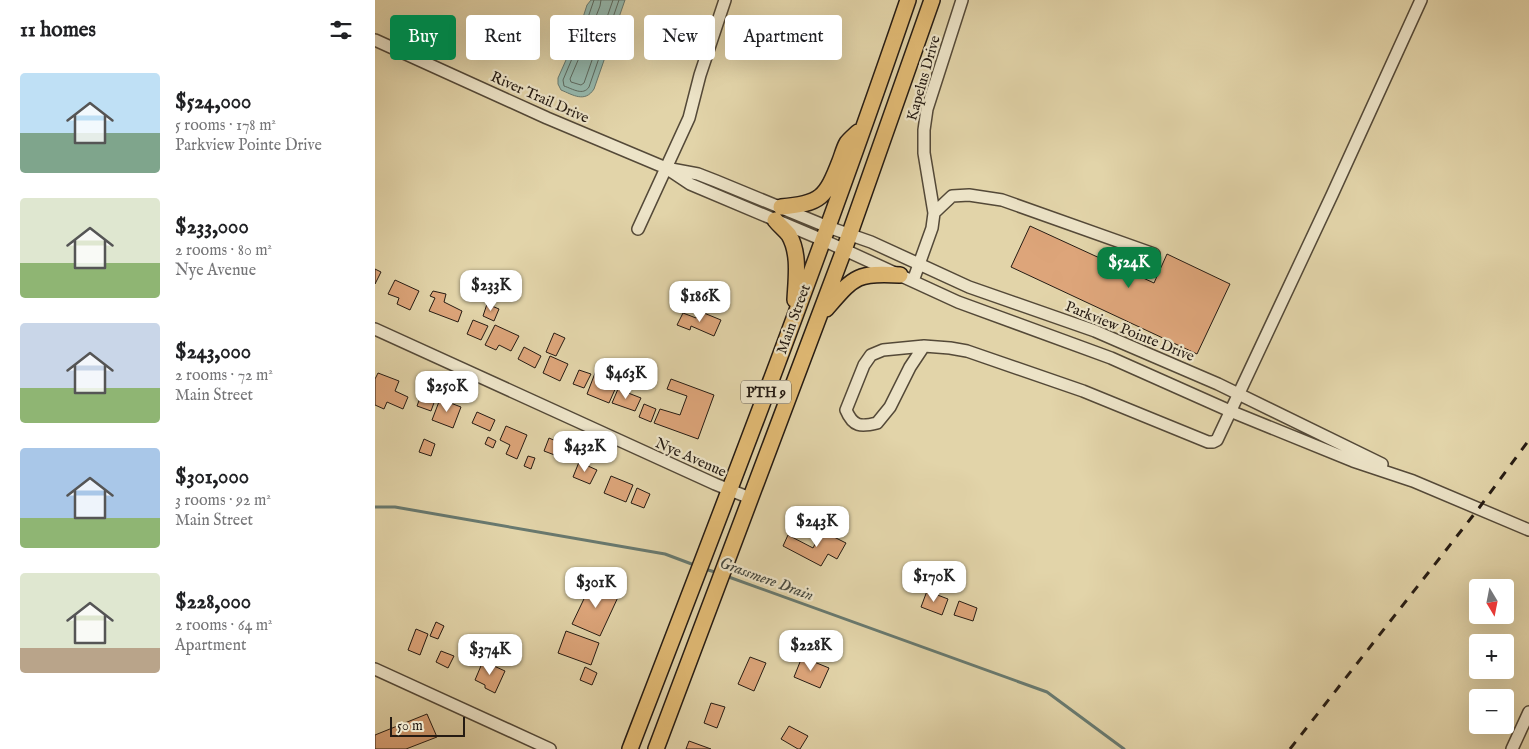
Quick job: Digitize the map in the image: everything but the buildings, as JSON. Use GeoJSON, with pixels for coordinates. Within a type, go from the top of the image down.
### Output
{"type":"FeatureCollection","features":[{"type":"Feature","properties":{"kind":"main road","name":"Main Street"},"geometry":{"type":"LineString","coordinates":[[630,749],[795,315],[865,126],[908,0]]}},
{"type":"Feature","properties":{"kind":"main road","name":"Main Street"},"geometry":{"type":"LineString","coordinates":[[656,749],[850,234],[933,0]]}},
{"type":"Feature","properties":{"kind":"main road"},"geometry":{"type":"LineString","coordinates":[[795,315],[797,268],[795,252],[778,214],[823,195],[830,186],[847,143],[865,126]]}},
{"type":"Feature","properties":{"kind":"main road"},"geometry":{"type":"LineString","coordinates":[[818,320],[845,287],[861,276],[871,274],[906,278]]}},
{"type":"Feature","properties":{"kind":"street"},"geometry":{"type":"LineString","coordinates":[[638,229],[689,118],[700,76],[725,0]]}},
{"type":"Feature","properties":{"kind":"street","name":"Kapelus Drive"},"geometry":{"type":"LineString","coordinates":[[906,278],[920,264],[932,228],[934,213],[924,153],[924,130],[927,109],[963,0]]}},
{"type":"Feature","properties":{"kind":"street"},"geometry":{"type":"LineString","coordinates":[[924,346],[910,367],[890,407],[877,424],[857,425],[850,420],[846,410],[864,365],[871,355],[883,350],[924,346],[967,351],[1083,391],[1208,442],[1217,440],[1421,0]]}},
{"type":"Feature","properties":{"kind":"street","name":"River Trail Drive"},"geometry":{"type":"LineString","coordinates":[[375,40],[547,118],[666,168],[698,174],[778,214],[825,233]]}},
{"type":"Feature","properties":{"kind":"street"},"geometry":{"type":"LineString","coordinates":[[934,213],[952,196],[969,195],[1002,200],[1154,254]]}},
{"type":"Feature","properties":{"kind":"street","name":"Parkview Pointe Drive"},"geometry":{"type":"LineString","coordinates":[[825,233],[850,234],[969,287],[1095,331],[1238,393],[1413,481]]}},
{"type":"Feature","properties":{"kind":"street","name":"Parkview Pointe Drive"},"geometry":{"type":"LineString","coordinates":[[825,233],[844,250],[958,302],[1111,358],[1230,411],[1353,461],[1413,481],[1528,528]]}},
{"type":"Feature","properties":{"kind":"street","name":"Nye Avenue"},"geometry":{"type":"LineString","coordinates":[[375,329],[750,498]]}},
{"type":"Feature","properties":{"kind":"street"},"geometry":{"type":"LineString","coordinates":[[375,669],[550,749]]}},
{"type":"Feature","properties":{"kind":"street"},"geometry":{"type":"LineString","coordinates":[[1512,749],[1529,712]]}},
{"type":"Feature","properties":{"kind":"water"},"geometry":{"type":"Polygon","coordinates":[[[591,0],[625,0],[620,15],[584,15],[591,0]]]}},
{"type":"Feature","properties":{"kind":"water"},"geometry":{"type":"Polygon","coordinates":[[[566,60],[604,60],[594,89],[587,96],[574,96],[561,90],[558,78],[566,60]]]}},
{"type":"Feature","properties":{"kind":"waterway","name":"Grassmere Drain"},"geometry":{"type":"LineString","coordinates":[[375,507],[395,507],[665,554],[697,566]]}},
{"type":"Feature","properties":{"kind":"waterway","name":"Grassmere Drain"},"geometry":{"type":"LineString","coordinates":[[705,569],[718,573]]}},
{"type":"Feature","properties":{"kind":"waterway","name":"Grassmere Drain"},"geometry":{"type":"LineString","coordinates":[[726,576],[1047,692],[1124,749]]}},
{"type":"Feature","properties":{"kind":"railway"},"geometry":{"type":"LineString","coordinates":[[1290,749],[1479,508],[1529,440]]}}]}
